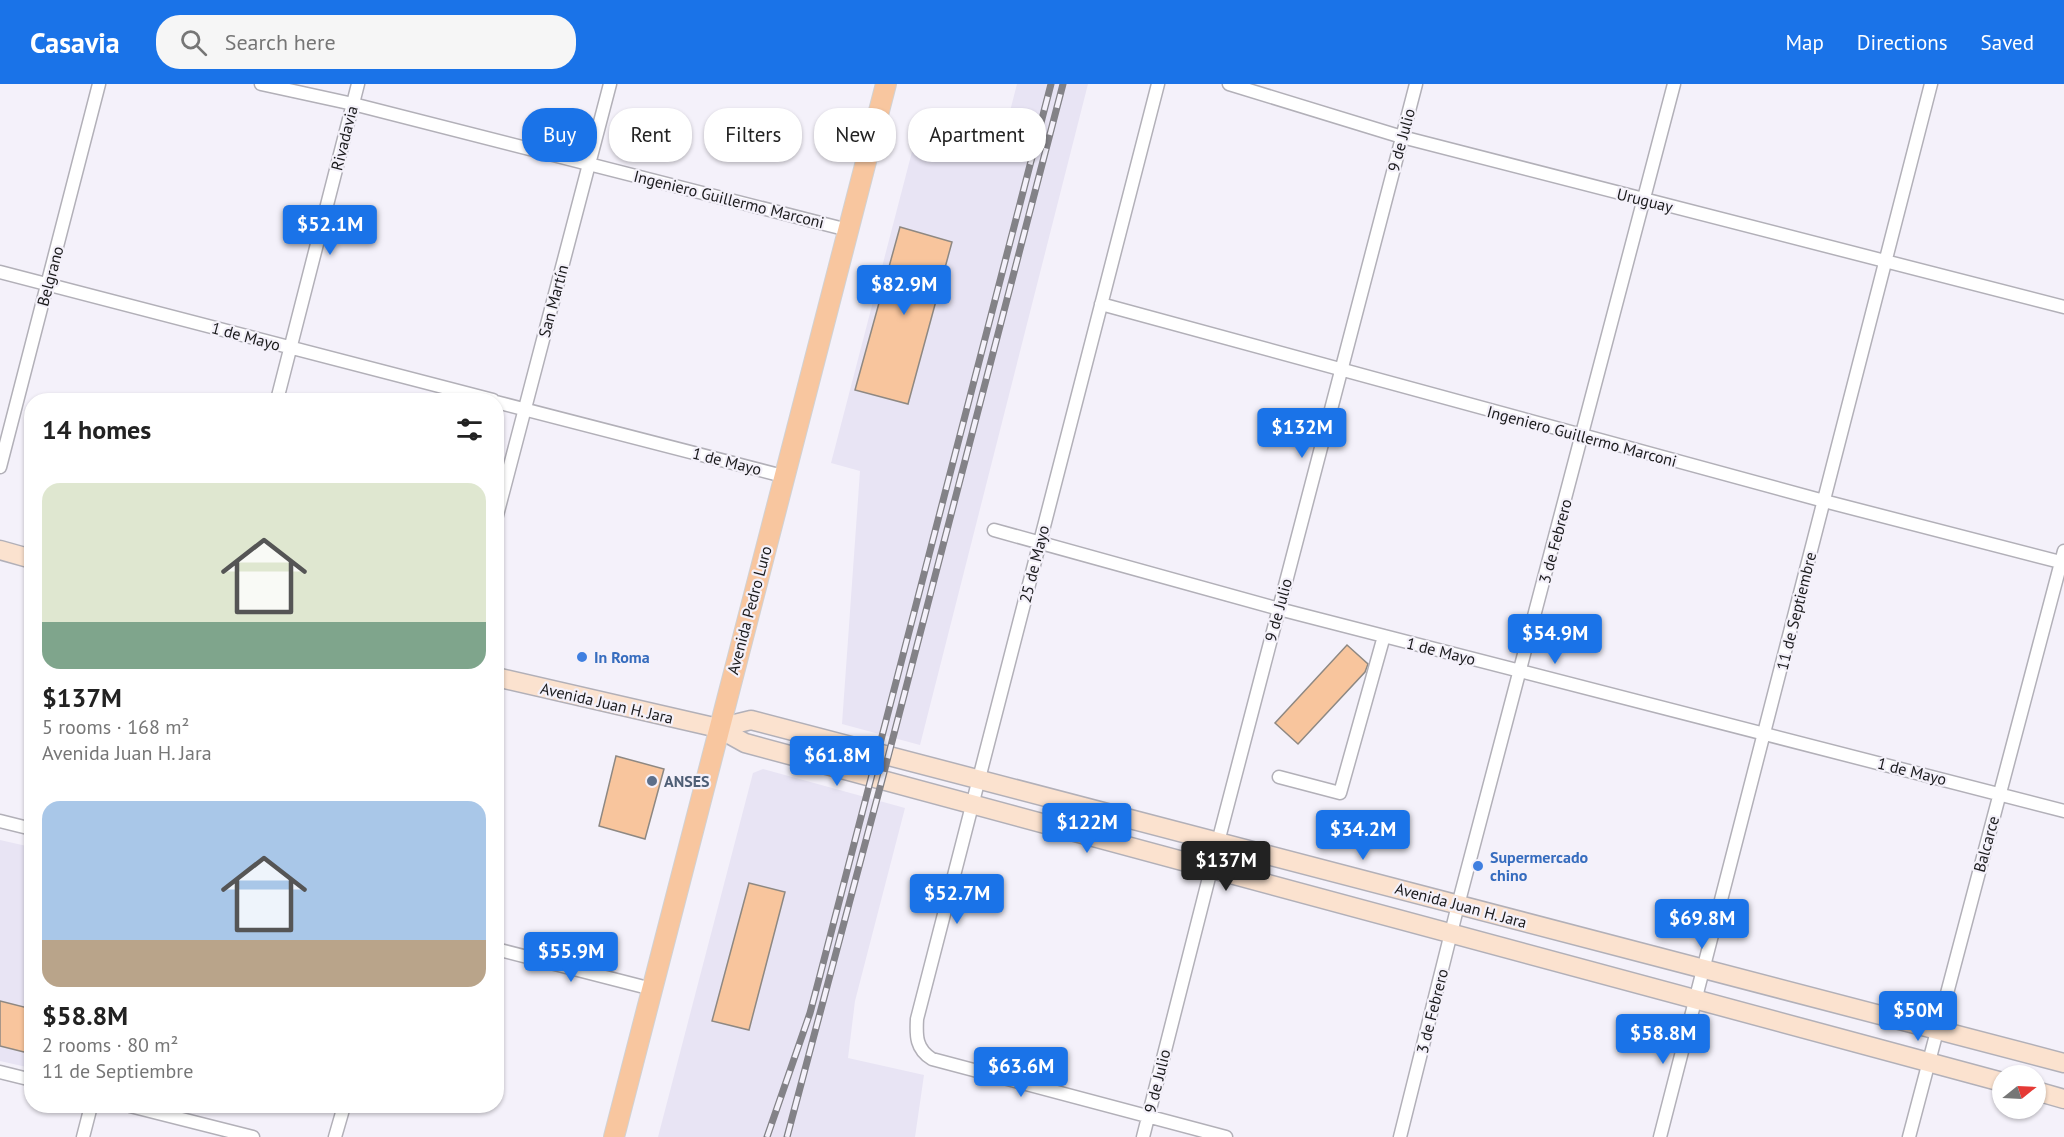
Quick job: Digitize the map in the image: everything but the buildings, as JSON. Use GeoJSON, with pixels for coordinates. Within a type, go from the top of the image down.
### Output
{"type":"FeatureCollection","features":[{"type":"Feature","properties":{"kind":"main road","name":"Avenida Pedro Luro"},"geometry":{"type":"LineString","coordinates":[[614,1137],[886,84]]}},
{"type":"Feature","properties":{"kind":"main road"},"geometry":{"type":"LineString","coordinates":[[0,550],[24,557]]}},
{"type":"Feature","properties":{"kind":"main road","name":"Avenida Juan H. Jara"},"geometry":{"type":"LineString","coordinates":[[504,679],[718,728],[745,743],[1992,1079]]}},
{"type":"Feature","properties":{"kind":"main road","name":"Avenida Juan H. Jara"},"geometry":{"type":"LineString","coordinates":[[718,728],[751,720],[2064,1063]]}},
{"type":"Feature","properties":{"kind":"main road"},"geometry":{"type":"LineString","coordinates":[[2046,1094],[2064,1098]]}},
{"type":"Feature","properties":{"kind":"street","name":"Belgrano"},"geometry":{"type":"LineString","coordinates":[[0,467],[99,84]]}},
{"type":"Feature","properties":{"kind":"street","name":"Ingeniero Guillermo Marconi"},"geometry":{"type":"LineString","coordinates":[[261,84],[353,104],[848,230]]}},
{"type":"Feature","properties":{"kind":"street","name":"Rivadavia"},"geometry":{"type":"LineString","coordinates":[[279,393],[358,84]]}},
{"type":"Feature","properties":{"kind":"street","name":"San Martín"},"geometry":{"type":"LineString","coordinates":[[504,489],[610,84]]}},
{"type":"Feature","properties":{"kind":"street","name":"25 de Mayo"},"geometry":{"type":"LineString","coordinates":[[1148,1116],[932,1059],[918,1045],[917,1019],[1158,84]]}},
{"type":"Feature","properties":{"kind":"street","name":"Uruguay"},"geometry":{"type":"LineString","coordinates":[[1229,84],[1402,137],[2064,307]]}},
{"type":"Feature","properties":{"kind":"street","name":"9 de Julio"},"geometry":{"type":"LineString","coordinates":[[1143,1137],[1416,84]]}},
{"type":"Feature","properties":{"kind":"street","name":"3 de Febrero"},"geometry":{"type":"LineString","coordinates":[[1400,1137],[1458,905],[1674,84]]}},
{"type":"Feature","properties":{"kind":"street","name":"11 de Septiembre"},"geometry":{"type":"LineString","coordinates":[[1660,1137],[1931,84]]}},
{"type":"Feature","properties":{"kind":"street","name":"1 de Mayo"},"geometry":{"type":"LineString","coordinates":[[0,272],[464,393]]}},
{"type":"Feature","properties":{"kind":"street","name":"Ingeniero Guillermo Marconi"},"geometry":{"type":"LineString","coordinates":[[1101,304],[1824,501],[2063,559]]}},
{"type":"Feature","properties":{"kind":"street","name":"1 de Mayo"},"geometry":{"type":"LineString","coordinates":[[504,403],[783,476]]}},
{"type":"Feature","properties":{"kind":"street","name":"1 de Mayo"},"geometry":{"type":"LineString","coordinates":[[994,530],[1279,609],[2064,811]]}},
{"type":"Feature","properties":{"kind":"street","name":"Balcarce"},"geometry":{"type":"LineString","coordinates":[[1909,1137],[2063,559]]}},
{"type":"Feature","properties":{"kind":"street"},"geometry":{"type":"LineString","coordinates":[[1280,777],[1340,793],[1384,636]]}},
{"type":"Feature","properties":{"kind":"street"},"geometry":{"type":"LineString","coordinates":[[0,821],[24,827]]}},
{"type":"Feature","properties":{"kind":"street"},"geometry":{"type":"LineString","coordinates":[[504,951],[652,989]]}},
{"type":"Feature","properties":{"kind":"street"},"geometry":{"type":"LineString","coordinates":[[0,1072],[24,1078]]}},
{"type":"Feature","properties":{"kind":"street"},"geometry":{"type":"LineString","coordinates":[[83,1137],[89,1113]]}},
{"type":"Feature","properties":{"kind":"street"},"geometry":{"type":"LineString","coordinates":[[158,1113],[253,1137]]}},
{"type":"Feature","properties":{"kind":"street"},"geometry":{"type":"LineString","coordinates":[[335,1137],[342,1113]]}},
{"type":"Feature","properties":{"kind":"street"},"geometry":{"type":"LineString","coordinates":[[1148,1116],[1226,1137]]}},
{"type":"Feature","properties":{"kind":"shaded area"},"geometry":{"type":"Polygon","coordinates":[[[1017,84],[1088,84],[920,745],[842,724],[860,471],[831,463],[909,162],[1046,162],[1046,108],[1011,108],[1017,84]]]}},
{"type":"Feature","properties":{"kind":"shaded area"},"geometry":{"type":"Polygon","coordinates":[[[763,769],[905,808],[855,1001],[848,1058],[924,1075],[915,1137],[658,1137],[753,773],[763,769]]]}},
{"type":"Feature","properties":{"kind":"shaded area"},"geometry":{"type":"Polygon","coordinates":[[[0,840],[24,845],[24,1066],[0,1061],[0,840]]]}},
{"type":"Feature","properties":{"kind":"railway"},"geometry":{"type":"LineString","coordinates":[[767,1137],[810,1013],[1051,84]]}},
{"type":"Feature","properties":{"kind":"railway"},"geometry":{"type":"LineString","coordinates":[[787,1137],[1063,84]]}},
{"type":"Feature","properties":{"kind":"place","name":"In Roma"},"geometry":{"type":"Point","coordinates":[582,657]}},
{"type":"Feature","properties":{"kind":"place","name":"ANSES"},"geometry":{"type":"Point","coordinates":[652,781]}},
{"type":"Feature","properties":{"kind":"place","name":"Supermercado chino"},"geometry":{"type":"Point","coordinates":[1478,866]}}]}
